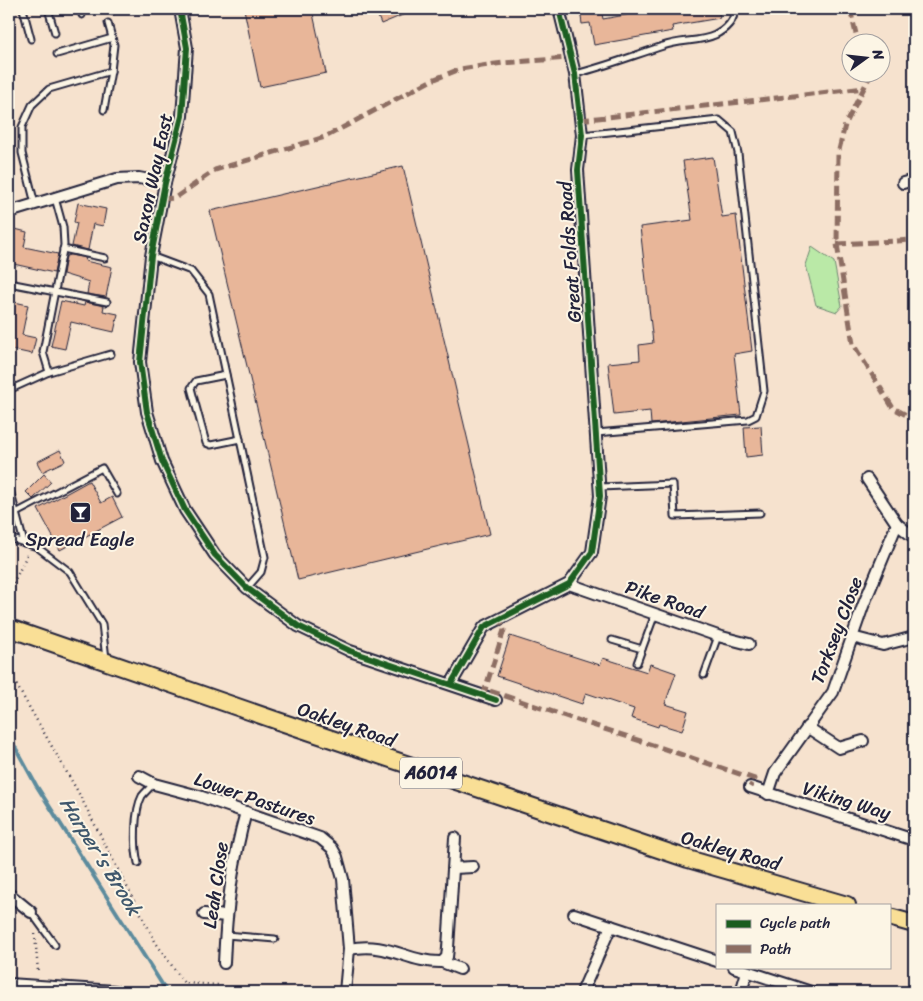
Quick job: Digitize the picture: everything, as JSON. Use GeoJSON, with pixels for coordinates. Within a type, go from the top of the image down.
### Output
{"type":"FeatureCollection","features":[{"type":"Feature","properties":{"kind":"main road","name":"Oakley Road"},"geometry":{"type":"LineString","coordinates":[[13,629],[688,859],[844,904]]}},
{"type":"Feature","properties":{"kind":"main road"},"geometry":{"type":"LineString","coordinates":[[890,917],[914,924]]}},
{"type":"Feature","properties":{"kind":"street","name":"Saxon Way East"},"geometry":{"type":"LineString","coordinates":[[180,9],[187,48],[182,116],[165,183],[151,256],[140,362],[147,412],[162,461],[185,510],[215,555],[247,588],[298,626],[350,651],[496,700]]}},
{"type":"Feature","properties":{"kind":"street","name":"Great Folds Road"},"geometry":{"type":"LineString","coordinates":[[559,9],[575,74],[582,135],[578,170],[600,492],[592,552],[569,584]]}},
{"type":"Feature","properties":{"kind":"street"},"geometry":{"type":"LineString","coordinates":[[9,212],[117,179],[139,178],[165,183]]}},
{"type":"Feature","properties":{"kind":"street"},"geometry":{"type":"LineString","coordinates":[[903,183],[914,180]]}},
{"type":"Feature","properties":{"kind":"street"},"geometry":{"type":"LineString","coordinates":[[867,479],[896,524],[911,535],[914,534]]}},
{"type":"Feature","properties":{"kind":"street","name":"Torksey Close"},"geometry":{"type":"LineString","coordinates":[[768,794],[775,773],[832,692],[896,524]]}},
{"type":"Feature","properties":{"kind":"street"},"geometry":{"type":"LineString","coordinates":[[450,684],[484,627],[569,584]]}},
{"type":"Feature","properties":{"kind":"street","name":"Pike Road"},"geometry":{"type":"LineString","coordinates":[[569,584],[718,636],[749,644]]}},
{"type":"Feature","properties":{"kind":"street"},"geometry":{"type":"LineString","coordinates":[[852,637],[883,645],[914,637]]}},
{"type":"Feature","properties":{"kind":"street"},"geometry":{"type":"LineString","coordinates":[[807,727],[839,748],[863,741]]}},
{"type":"Feature","properties":{"kind":"street","name":"Lower Pastures"},"geometry":{"type":"LineString","coordinates":[[139,776],[154,784],[198,796],[320,838],[332,848],[337,857],[343,879],[349,949],[346,992]]}},
{"type":"Feature","properties":{"kind":"street","name":"Viking Way"},"geometry":{"type":"LineString","coordinates":[[750,787],[914,840]]}},
{"type":"Feature","properties":{"kind":"street","name":"Leah Close"},"geometry":{"type":"LineString","coordinates":[[224,963],[227,916],[238,840],[246,812]]}},
{"type":"Feature","properties":{"kind":"street"},"geometry":{"type":"LineString","coordinates":[[442,962],[447,957],[448,948],[455,838]]}},
{"type":"Feature","properties":{"kind":"street"},"geometry":{"type":"LineString","coordinates":[[454,868],[473,867]]}},
{"type":"Feature","properties":{"kind":"street"},"geometry":{"type":"LineString","coordinates":[[9,894],[31,912]]}},
{"type":"Feature","properties":{"kind":"street"},"geometry":{"type":"LineString","coordinates":[[204,914],[227,916]]}},
{"type":"Feature","properties":{"kind":"street"},"geometry":{"type":"LineString","coordinates":[[574,914],[716,961]]}},
{"type":"Feature","properties":{"kind":"street"},"geometry":{"type":"LineString","coordinates":[[582,992],[611,926]]}},
{"type":"Feature","properties":{"kind":"street"},"geometry":{"type":"LineString","coordinates":[[349,949],[365,946],[382,947],[428,961],[442,962],[460,969]]}},
{"type":"Feature","properties":{"kind":"street"},"geometry":{"type":"LineString","coordinates":[[737,968],[811,992]]}},
{"type":"Feature","properties":{"kind":"street"},"geometry":{"type":"LineString","coordinates":[[742,992],[747,972]]}},
{"type":"Feature","properties":{"kind":"street"},"geometry":{"type":"LineString","coordinates":[[9,985],[24,989],[115,992]]}},
{"type":"Feature","properties":{"kind":"lane"},"geometry":{"type":"LineString","coordinates":[[23,9],[31,39]]}},
{"type":"Feature","properties":{"kind":"lane"},"geometry":{"type":"LineString","coordinates":[[48,9],[55,33]]}},
{"type":"Feature","properties":{"kind":"lane"},"geometry":{"type":"LineString","coordinates":[[80,9],[82,15]]}},
{"type":"Feature","properties":{"kind":"lane"},"geometry":{"type":"LineString","coordinates":[[575,74],[618,63],[664,45],[714,36],[728,26],[735,14],[734,9]]}},
{"type":"Feature","properties":{"kind":"lane"},"geometry":{"type":"LineString","coordinates":[[104,110],[114,45],[108,23]]}},
{"type":"Feature","properties":{"kind":"lane"},"geometry":{"type":"LineString","coordinates":[[57,54],[112,38]]}},
{"type":"Feature","properties":{"kind":"lane"},"geometry":{"type":"LineString","coordinates":[[35,204],[22,153],[22,127],[32,104],[49,89],[110,71]]}},
{"type":"Feature","properties":{"kind":"lane"},"geometry":{"type":"LineString","coordinates":[[582,135],[720,120],[733,132],[738,152],[764,391],[756,416],[748,420],[596,433]]}},
{"type":"Feature","properties":{"kind":"lane"},"geometry":{"type":"LineString","coordinates":[[49,372],[43,352],[63,249],[63,227],[54,198]]}},
{"type":"Feature","properties":{"kind":"lane"},"geometry":{"type":"LineString","coordinates":[[63,249],[105,258]]}},
{"type":"Feature","properties":{"kind":"lane"},"geometry":{"type":"LineString","coordinates":[[151,256],[191,271],[209,294],[265,557],[261,572],[247,588]]}},
{"type":"Feature","properties":{"kind":"lane"},"geometry":{"type":"LineString","coordinates":[[9,283],[107,302]]}},
{"type":"Feature","properties":{"kind":"lane"},"geometry":{"type":"LineString","coordinates":[[9,389],[49,372],[111,354]]}},
{"type":"Feature","properties":{"kind":"lane"},"geometry":{"type":"LineString","coordinates":[[226,375],[196,381],[191,388],[206,443],[211,445],[240,439]]}},
{"type":"Feature","properties":{"kind":"lane"},"geometry":{"type":"LineString","coordinates":[[16,513],[102,468],[117,494]]}},
{"type":"Feature","properties":{"kind":"lane"},"geometry":{"type":"LineString","coordinates":[[600,492],[673,484],[675,516],[760,514]]}},
{"type":"Feature","properties":{"kind":"lane"},"geometry":{"type":"LineString","coordinates":[[9,486],[24,543]]}},
{"type":"Feature","properties":{"kind":"lane"},"geometry":{"type":"LineString","coordinates":[[9,538],[32,546],[70,572],[102,624],[106,662]]}},
{"type":"Feature","properties":{"kind":"lane"},"geometry":{"type":"LineString","coordinates":[[637,663],[655,614]]}},
{"type":"Feature","properties":{"kind":"lane"},"geometry":{"type":"LineString","coordinates":[[704,675],[718,636]]}},
{"type":"Feature","properties":{"kind":"lane"},"geometry":{"type":"LineString","coordinates":[[612,640],[642,649]]}},
{"type":"Feature","properties":{"kind":"lane"},"geometry":{"type":"LineString","coordinates":[[138,863],[136,853],[138,817],[142,796],[154,784]]}},
{"type":"Feature","properties":{"kind":"lane"},"geometry":{"type":"LineString","coordinates":[[31,912],[56,944]]}},
{"type":"Feature","properties":{"kind":"lane"},"geometry":{"type":"LineString","coordinates":[[226,935],[275,940]]}},
{"type":"Feature","properties":{"kind":"path"},"geometry":{"type":"LineString","coordinates":[[9,592],[32,546]]}},
{"type":"Feature","properties":{"kind":"path"},"geometry":{"type":"LineString","coordinates":[[9,672],[77,790],[156,943],[184,983],[219,985]]}},
{"type":"Feature","properties":{"kind":"path"},"geometry":{"type":"LineString","coordinates":[[31,912],[28,917],[36,937],[38,972]]}},
{"type":"Feature","properties":{"kind":"green space"},"geometry":{"type":"Polygon","coordinates":[[[812,247],[834,262],[842,306],[837,312],[816,305],[806,265],[812,247]]]}},
{"type":"Feature","properties":{"kind":"building"},"geometry":{"type":"Polygon","coordinates":[[[244,9],[312,9],[326,73],[260,87],[244,9]]]}},
{"type":"Feature","properties":{"kind":"building"},"geometry":{"type":"Polygon","coordinates":[[[375,9],[417,9],[381,24],[375,9]]]}},
{"type":"Feature","properties":{"kind":"building"},"geometry":{"type":"Polygon","coordinates":[[[580,9],[601,9],[603,19],[631,14],[630,9],[718,9],[720,18],[672,26],[673,31],[594,45],[590,23],[582,24],[580,9]]]}},
{"type":"Feature","properties":{"kind":"building"},"geometry":{"type":"Polygon","coordinates":[[[713,157],[722,217],[736,215],[752,351],[734,354],[741,415],[651,424],[650,411],[614,415],[608,363],[640,360],[639,345],[653,343],[640,227],[692,220],[683,161],[713,157]]]}},
{"type":"Feature","properties":{"kind":"building"},"geometry":{"type":"Polygon","coordinates":[[[403,166],[490,534],[298,580],[210,211],[403,166]]]}},
{"type":"Feature","properties":{"kind":"building"},"geometry":{"type":"Polygon","coordinates":[[[78,203],[106,209],[103,226],[93,224],[88,250],[72,246],[77,223],[74,222],[78,203]]]}},
{"type":"Feature","properties":{"kind":"building"},"geometry":{"type":"Polygon","coordinates":[[[11,228],[27,232],[24,247],[58,254],[54,273],[9,263],[11,228]]]}},
{"type":"Feature","properties":{"kind":"building"},"geometry":{"type":"Polygon","coordinates":[[[66,256],[86,258],[85,261],[112,267],[106,297],[87,294],[89,282],[63,274],[66,256]]]}},
{"type":"Feature","properties":{"kind":"building"},"geometry":{"type":"Polygon","coordinates":[[[10,301],[28,305],[22,335],[36,338],[32,354],[9,349],[10,301]]]}},
{"type":"Feature","properties":{"kind":"building"},"geometry":{"type":"Polygon","coordinates":[[[61,301],[84,306],[85,302],[104,306],[103,311],[118,314],[114,332],[71,322],[65,349],[51,346],[61,301]]]}},
{"type":"Feature","properties":{"kind":"building"},"geometry":{"type":"Polygon","coordinates":[[[761,426],[763,455],[746,457],[744,427],[761,426]]]}},
{"type":"Feature","properties":{"kind":"building"},"geometry":{"type":"Polygon","coordinates":[[[60,450],[65,461],[42,472],[37,462],[60,450]]]}},
{"type":"Feature","properties":{"kind":"building"},"geometry":{"type":"Polygon","coordinates":[[[44,474],[51,482],[33,499],[26,492],[44,474]]]}},
{"type":"Feature","properties":{"kind":"building","name":"Spread Eagle"},"geometry":{"type":"Polygon","coordinates":[[[89,481],[101,503],[112,497],[122,517],[60,550],[38,509],[89,481]]]}},
{"type":"Feature","properties":{"kind":"building"},"geometry":{"type":"Polygon","coordinates":[[[510,636],[600,665],[603,658],[647,672],[650,664],[676,673],[665,704],[688,711],[682,731],[659,724],[658,727],[631,718],[634,709],[586,693],[582,704],[497,676],[510,636]]]}},
{"type":"Feature","properties":{"kind":"waterway","name":"Harper's Brook"},"geometry":{"type":"LineString","coordinates":[[9,736],[36,785],[167,992]]}},
{"type":"Feature","properties":{"kind":"marked path"},"geometry":{"type":"LineString","coordinates":[[850,9],[856,32]]}},
{"type":"Feature","properties":{"kind":"marked path"},"geometry":{"type":"LineString","coordinates":[[162,199],[175,198],[215,170],[325,137],[430,81],[460,69],[503,63],[569,58]]}},
{"type":"Feature","properties":{"kind":"marked path"},"geometry":{"type":"LineString","coordinates":[[867,82],[845,125],[838,154],[837,244],[853,344],[893,408],[914,419]]}},
{"type":"Feature","properties":{"kind":"marked path"},"geometry":{"type":"LineString","coordinates":[[580,120],[865,88]]}},
{"type":"Feature","properties":{"kind":"marked path"},"geometry":{"type":"LineString","coordinates":[[837,244],[914,240]]}},
{"type":"Feature","properties":{"kind":"marked path"},"geometry":{"type":"LineString","coordinates":[[483,696],[504,630],[500,619]]}},
{"type":"Feature","properties":{"kind":"marked path"},"geometry":{"type":"LineString","coordinates":[[490,691],[755,779],[750,787]]}},
{"type":"Feature","properties":{"kind":"cycle path"},"geometry":{"type":"LineString","coordinates":[[180,9],[187,48],[182,116],[165,183],[151,256],[140,362],[147,412],[162,461],[185,510],[215,555],[247,588],[298,626],[350,651],[496,700]]}},
{"type":"Feature","properties":{"kind":"cycle path"},"geometry":{"type":"LineString","coordinates":[[451,684],[484,627],[569,584],[592,552],[600,496],[578,170],[582,135],[575,74],[559,9]]}},
{"type":"Feature","properties":{"kind":"place","name":"Spread Eagle"},"geometry":{"type":"Point","coordinates":[80,513]}}]}
